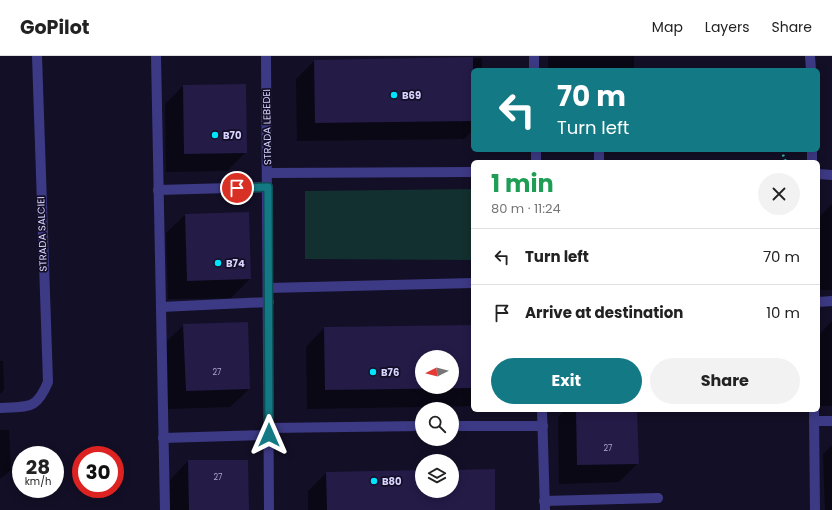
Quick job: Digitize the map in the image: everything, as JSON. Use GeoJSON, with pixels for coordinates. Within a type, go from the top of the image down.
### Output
{"type":"FeatureCollection","features":[{"type":"Feature","properties":{"kind":"street","name":"STRADA SALCIEI"},"geometry":{"type":"LineString","coordinates":[[0,408],[31,406],[41,398],[48,382],[37,56]]}},
{"type":"Feature","properties":{"kind":"street"},"geometry":{"type":"LineString","coordinates":[[156,56],[165,510]]}},
{"type":"Feature","properties":{"kind":"street","name":"STRADA LEBEDEI"},"geometry":{"type":"LineString","coordinates":[[266,56],[269,302],[269,510]]}},
{"type":"Feature","properties":{"kind":"street"},"geometry":{"type":"LineString","coordinates":[[534,56],[534,68]]}},
{"type":"Feature","properties":{"kind":"street"},"geometry":{"type":"LineString","coordinates":[[810,56],[811,68]]}},
{"type":"Feature","properties":{"kind":"street"},"geometry":{"type":"LineString","coordinates":[[268,173],[471,172]]}},
{"type":"Feature","properties":{"kind":"street"},"geometry":{"type":"LineString","coordinates":[[820,174],[832,175]]}},
{"type":"Feature","properties":{"kind":"street"},"geometry":{"type":"LineString","coordinates":[[158,190],[268,187]]}},
{"type":"Feature","properties":{"kind":"street"},"geometry":{"type":"LineString","coordinates":[[268,288],[471,283]]}},
{"type":"Feature","properties":{"kind":"street"},"geometry":{"type":"LineString","coordinates":[[820,302],[832,301]]}},
{"type":"Feature","properties":{"kind":"street"},"geometry":{"type":"LineString","coordinates":[[161,307],[269,302]]}},
{"type":"Feature","properties":{"kind":"street"},"geometry":{"type":"LineString","coordinates":[[542,412],[544,505],[658,498]]}},
{"type":"Feature","properties":{"kind":"street"},"geometry":{"type":"LineString","coordinates":[[814,412],[815,510]]}},
{"type":"Feature","properties":{"kind":"street"},"geometry":{"type":"LineString","coordinates":[[814,421],[832,421]]}},
{"type":"Feature","properties":{"kind":"street"},"geometry":{"type":"LineString","coordinates":[[163,438],[269,431],[415,426]]}},
{"type":"Feature","properties":{"kind":"street"},"geometry":{"type":"LineString","coordinates":[[459,426],[542,426]]}},
{"type":"Feature","properties":{"kind":"green space"},"geometry":{"type":"Polygon","coordinates":[[[471,189],[471,260],[305,259],[305,191],[471,189]]]}},
{"type":"Feature","properties":{"kind":"building","name":"B69"},"geometry":{"type":"Polygon","coordinates":[[[473,57],[473,68],[471,68],[471,121],[315,123],[314,60],[473,57]]]}},
{"type":"Feature","properties":{"kind":"building","name":"B70"},"geometry":{"type":"Polygon","coordinates":[[[246,84],[247,153],[184,154],[183,85],[246,84]]]}},
{"type":"Feature","properties":{"kind":"building","name":"B74"},"geometry":{"type":"Polygon","coordinates":[[[249,212],[251,279],[187,281],[185,214],[249,212]]]}},
{"type":"Feature","properties":{"kind":"building"},"geometry":{"type":"Polygon","coordinates":[[[248,322],[250,389],[186,391],[183,324],[248,322]]]}},
{"type":"Feature","properties":{"kind":"building","name":"B76"},"geometry":{"type":"Polygon","coordinates":[[[471,325],[471,388],[459,388],[459,350],[415,350],[415,389],[325,390],[324,327],[471,325]]]}},
{"type":"Feature","properties":{"kind":"building"},"geometry":{"type":"Polygon","coordinates":[[[576,412],[637,412],[639,464],[577,465],[576,412]]]}},
{"type":"Feature","properties":{"kind":"building"},"geometry":{"type":"Polygon","coordinates":[[[188,460],[248,460],[249,510],[189,510],[188,460]]]}},
{"type":"Feature","properties":{"kind":"building","name":"B80"},"geometry":{"type":"Polygon","coordinates":[[[495,469],[495,510],[327,510],[326,472],[415,470],[415,498],[459,498],[459,470],[495,469]]]}},
{"type":"Feature","properties":{"kind":"place","name":"B69"},"geometry":{"type":"Point","coordinates":[394,95]}},
{"type":"Feature","properties":{"kind":"place","name":"B70"},"geometry":{"type":"Point","coordinates":[215,135]}},
{"type":"Feature","properties":{"kind":"place","name":"B74"},"geometry":{"type":"Point","coordinates":[218,263]}},
{"type":"Feature","properties":{"kind":"place","name":"B76"},"geometry":{"type":"Point","coordinates":[373,372]}},
{"type":"Feature","properties":{"kind":"place","name":"B80"},"geometry":{"type":"Point","coordinates":[374,481]}},
{"type":"Feature","properties":{"kind":"route"},"geometry":{"type":"LineString","coordinates":[[237,188],[268,187],[269,435]]}}]}
